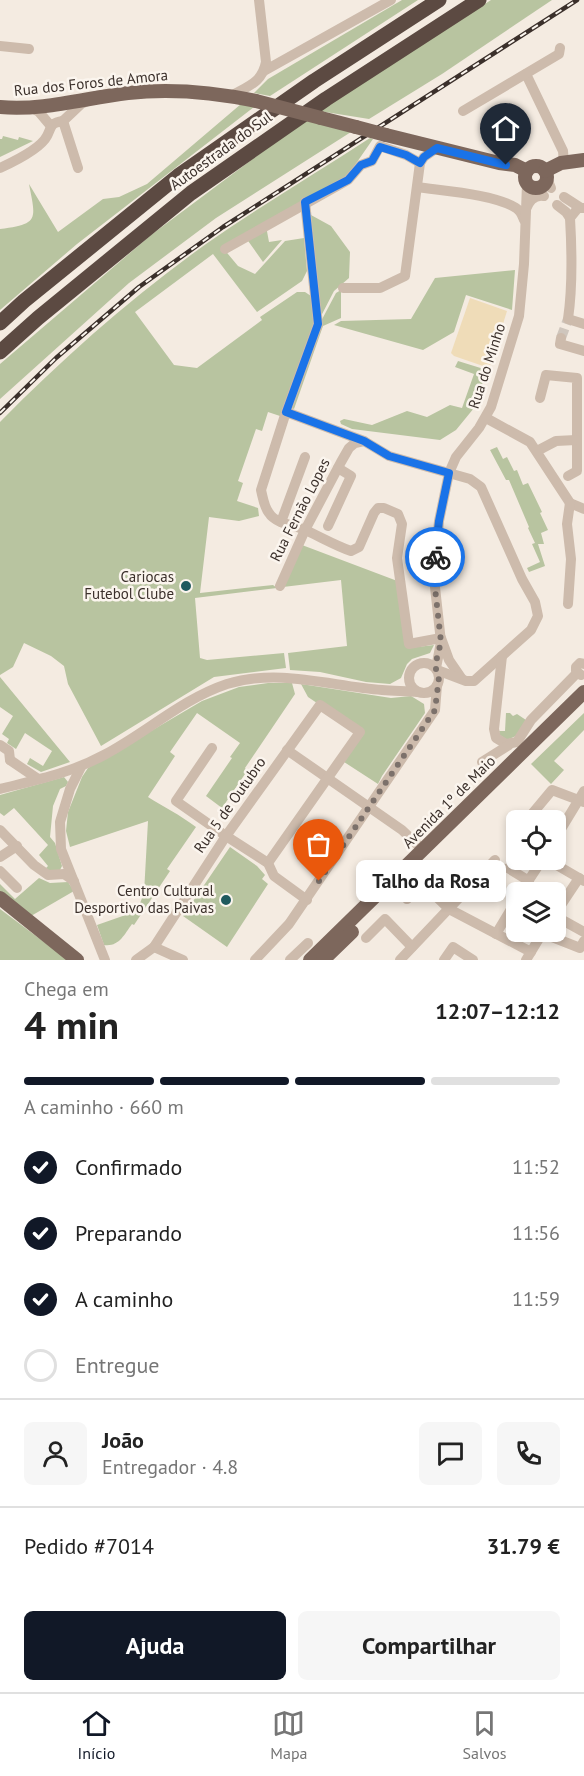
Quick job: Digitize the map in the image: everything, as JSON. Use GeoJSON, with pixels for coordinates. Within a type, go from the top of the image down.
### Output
{"type":"FeatureCollection","features":[{"type":"Feature","properties":{"kind":"highway","name":"Autoestrada do Sul"},"geometry":{"type":"LineString","coordinates":[[0,323],[32,294],[178,176],[314,81],[439,0]]}},
{"type":"Feature","properties":{"kind":"highway","name":"Autoestrada do Sul"},"geometry":{"type":"LineString","coordinates":[[0,352],[38,318],[191,193],[326,99],[479,0]]}},
{"type":"Feature","properties":{"kind":"main road","name":"Rua dos Foros de Amora"},"geometry":{"type":"LineString","coordinates":[[0,108],[58,105],[166,90],[192,91],[255,101],[437,148]]}},
{"type":"Feature","properties":{"kind":"main road"},"geometry":{"type":"LineString","coordinates":[[437,148],[515,165],[537,186],[564,163],[584,160]]}},
{"type":"Feature","properties":{"kind":"main road","name":"Avenida 1º de Maio"},"geometry":{"type":"LineString","coordinates":[[310,960],[584,692]]}},
{"type":"Feature","properties":{"kind":"main road","name":"Avenida 1º de Maio"},"geometry":{"type":"LineString","coordinates":[[323,960],[584,705]]}},
{"type":"Feature","properties":{"kind":"main road"},"geometry":{"type":"LineString","coordinates":[[0,898],[77,960]]}},
{"type":"Feature","properties":{"kind":"street"},"geometry":{"type":"LineString","coordinates":[[231,96],[261,79],[264,71],[266,62],[259,0]]}},
{"type":"Feature","properties":{"kind":"street"},"geometry":{"type":"LineString","coordinates":[[264,71],[391,0]]}},
{"type":"Feature","properties":{"kind":"street"},"geometry":{"type":"LineString","coordinates":[[0,46],[29,49]]}},
{"type":"Feature","properties":{"kind":"street"},"geometry":{"type":"LineString","coordinates":[[464,111],[559,54],[560,48]]}},
{"type":"Feature","properties":{"kind":"street"},"geometry":{"type":"LineString","coordinates":[[526,74],[562,151],[564,163]]}},
{"type":"Feature","properties":{"kind":"street"},"geometry":{"type":"LineString","coordinates":[[0,168],[42,142],[56,123],[81,104],[94,99]]}},
{"type":"Feature","properties":{"kind":"street"},"geometry":{"type":"LineString","coordinates":[[58,105],[54,116],[56,123],[78,168]]}},
{"type":"Feature","properties":{"kind":"street"},"geometry":{"type":"LineString","coordinates":[[30,107],[56,123]]}},
{"type":"Feature","properties":{"kind":"street"},"geometry":{"type":"LineString","coordinates":[[225,249],[305,202],[348,180],[361,165],[372,161],[380,147],[406,155],[420,163]]}},
{"type":"Feature","properties":{"kind":"street"},"geometry":{"type":"LineString","coordinates":[[343,288],[380,288],[405,276],[420,163],[424,157],[437,148]]}},
{"type":"Feature","properties":{"kind":"street"},"geometry":{"type":"LineString","coordinates":[[506,203],[537,186]]}},
{"type":"Feature","properties":{"kind":"street","name":"Rua do Minho"},"geometry":{"type":"LineString","coordinates":[[436,669],[441,638],[434,570],[439,521],[449,473],[456,457],[486,418],[496,395],[519,316],[524,264],[525,216],[537,186]]}},
{"type":"Feature","properties":{"kind":"street"},"geometry":{"type":"LineString","coordinates":[[417,187],[472,195],[506,203],[525,216]]}},
{"type":"Feature","properties":{"kind":"street"},"geometry":{"type":"LineString","coordinates":[[582,208],[561,201],[570,218],[573,264],[568,319],[584,324]]}},
{"type":"Feature","properties":{"kind":"street"},"geometry":{"type":"LineString","coordinates":[[305,202],[318,324],[261,490],[264,502],[269,515],[281,522],[351,551],[358,547],[378,508],[384,508],[401,518],[397,558],[408,644],[441,638],[458,678]]}},
{"type":"Feature","properties":{"kind":"street"},"geometry":{"type":"LineString","coordinates":[[570,218],[578,208],[582,208]]}},
{"type":"Feature","properties":{"kind":"street"},"geometry":{"type":"LineString","coordinates":[[561,338],[560,344],[584,351]]}},
{"type":"Feature","properties":{"kind":"street"},"geometry":{"type":"LineString","coordinates":[[540,398],[546,375],[577,378],[577,471],[568,476]]}},
{"type":"Feature","properties":{"kind":"street"},"geometry":{"type":"LineString","coordinates":[[286,412],[364,441],[389,456],[470,479],[481,487],[537,608],[538,616],[534,626],[474,681],[466,681],[423,663]]}},
{"type":"Feature","properties":{"kind":"street"},"geometry":{"type":"LineString","coordinates":[[486,418],[530,442],[570,503],[584,509]]}},
{"type":"Feature","properties":{"kind":"street"},"geometry":{"type":"LineString","coordinates":[[537,451],[556,441],[576,440]]}},
{"type":"Feature","properties":{"kind":"street","name":"Rua Fernão Lopes"},"geometry":{"type":"LineString","coordinates":[[280,586],[305,530],[349,448],[355,443],[364,441]]}},
{"type":"Feature","properties":{"kind":"street"},"geometry":{"type":"LineString","coordinates":[[281,522],[305,457]]}},
{"type":"Feature","properties":{"kind":"street"},"geometry":{"type":"LineString","coordinates":[[328,526],[351,476],[338,468]]}},
{"type":"Feature","properties":{"kind":"street"},"geometry":{"type":"LineString","coordinates":[[568,604],[571,559],[567,524],[570,503]]}},
{"type":"Feature","properties":{"kind":"street"},"geometry":{"type":"LineString","coordinates":[[390,690],[403,683],[415,666],[438,652]]}},
{"type":"Feature","properties":{"kind":"street"},"geometry":{"type":"LineString","coordinates":[[502,656],[494,729],[496,738],[509,745]]}},
{"type":"Feature","properties":{"kind":"street"},"geometry":{"type":"LineString","coordinates":[[255,960],[289,924],[307,900],[430,716],[436,705],[439,677],[436,669]]}},
{"type":"Feature","properties":{"kind":"street"},"geometry":{"type":"LineString","coordinates":[[482,762],[517,742],[531,720],[582,670]]}},
{"type":"Feature","properties":{"kind":"street"},"geometry":{"type":"LineString","coordinates":[[410,672],[410,684],[430,704],[430,716]]}},
{"type":"Feature","properties":{"kind":"street"},"geometry":{"type":"LineString","coordinates":[[0,789],[66,773],[81,767],[105,755],[193,699],[228,684],[265,678],[308,679],[420,692],[432,691],[438,685],[458,678]]}},
{"type":"Feature","properties":{"kind":"street","name":"Rua 5 de Outubro"},"geometry":{"type":"LineString","coordinates":[[136,960],[154,947],[226,836],[320,705],[360,732],[328,779]]}},
{"type":"Feature","properties":{"kind":"street"},"geometry":{"type":"LineString","coordinates":[[0,745],[9,751],[5,762],[38,779]]}},
{"type":"Feature","properties":{"kind":"street"},"geometry":{"type":"LineString","coordinates":[[212,748],[176,801],[268,863],[273,876],[307,900]]}},
{"type":"Feature","properties":{"kind":"street"},"geometry":{"type":"LineString","coordinates":[[287,750],[402,830],[423,850]]}},
{"type":"Feature","properties":{"kind":"street"},"geometry":{"type":"LineString","coordinates":[[81,767],[70,789],[60,822],[61,849],[105,960]]}},
{"type":"Feature","properties":{"kind":"street"},"geometry":{"type":"LineString","coordinates":[[268,863],[328,779]]}},
{"type":"Feature","properties":{"kind":"street"},"geometry":{"type":"LineString","coordinates":[[535,810],[552,790],[582,798],[566,822]]}},
{"type":"Feature","properties":{"kind":"street"},"geometry":{"type":"LineString","coordinates":[[0,830],[34,865],[48,875],[64,874],[76,884]]}},
{"type":"Feature","properties":{"kind":"street"},"geometry":{"type":"LineString","coordinates":[[0,857],[16,846]]}},
{"type":"Feature","properties":{"kind":"street"},"geometry":{"type":"LineString","coordinates":[[400,960],[495,860]]}},
{"type":"Feature","properties":{"kind":"street"},"geometry":{"type":"LineString","coordinates":[[511,870],[529,881],[536,870]]}},
{"type":"Feature","properties":{"kind":"street"},"geometry":{"type":"LineString","coordinates":[[566,870],[582,879],[566,900]]}},
{"type":"Feature","properties":{"kind":"street"},"geometry":{"type":"LineString","coordinates":[[0,872],[17,888]]}},
{"type":"Feature","properties":{"kind":"street"},"geometry":{"type":"LineString","coordinates":[[407,899],[423,884],[449,909],[496,934],[529,956],[537,942]]}},
{"type":"Feature","properties":{"kind":"street"},"geometry":{"type":"LineString","coordinates":[[496,934],[506,918]]}},
{"type":"Feature","properties":{"kind":"street"},"geometry":{"type":"LineString","coordinates":[[366,938],[385,919],[412,947]]}},
{"type":"Feature","properties":{"kind":"street"},"geometry":{"type":"LineString","coordinates":[[566,921],[584,932]]}},
{"type":"Feature","properties":{"kind":"street"},"geometry":{"type":"LineString","coordinates":[[566,942],[580,948],[584,942]]}},
{"type":"Feature","properties":{"kind":"street"},"geometry":{"type":"LineString","coordinates":[[290,960],[308,943]]}},
{"type":"Feature","properties":{"kind":"street"},"geometry":{"type":"LineString","coordinates":[[154,947],[183,960]]}},
{"type":"Feature","properties":{"kind":"street"},"geometry":{"type":"LineString","coordinates":[[444,960],[453,947],[474,960]]}},
{"type":"Feature","properties":{"kind":"green space"},"geometry":{"type":"Polygon","coordinates":[[[402,0],[418,0],[270,96],[254,93],[268,79],[402,0]]]}},
{"type":"Feature","properties":{"kind":"green space"},"geometry":{"type":"Polygon","coordinates":[[[491,0],[552,0],[442,74],[369,119],[319,111],[491,0]]]}},
{"type":"Feature","properties":{"kind":"green space"},"geometry":{"type":"Polygon","coordinates":[[[241,104],[254,107],[77,244],[0,310],[0,229],[22,225],[32,218],[33,206],[29,184],[58,232],[103,199],[119,197],[147,184],[241,104]]]}},
{"type":"Feature","properties":{"kind":"green space"},"geometry":{"type":"Polygon","coordinates":[[[305,120],[351,132],[216,218],[129,283],[0,399],[0,364],[151,235],[305,120]]]}},
{"type":"Feature","properties":{"kind":"green space"},"geometry":{"type":"Polygon","coordinates":[[[3,136],[33,141],[0,157],[0,139],[3,136]]]}},
{"type":"Feature","properties":{"kind":"green space"},"geometry":{"type":"Polygon","coordinates":[[[370,138],[373,139],[346,178],[223,248],[238,266],[255,274],[285,241],[304,238],[307,271],[302,281],[257,312],[213,254],[135,312],[174,365],[197,368],[262,320],[260,317],[297,292],[305,292],[311,296],[315,324],[280,416],[268,412],[262,431],[256,429],[238,481],[243,483],[237,501],[258,508],[259,516],[239,521],[209,517],[200,593],[273,585],[277,588],[195,598],[200,658],[207,660],[284,653],[286,668],[214,677],[101,746],[68,684],[64,666],[51,656],[24,643],[13,667],[0,675],[0,422],[99,328],[179,264],[246,217],[370,138]]]}},
{"type":"Feature","properties":{"kind":"green space"},"geometry":{"type":"Polygon","coordinates":[[[311,215],[331,226],[350,252],[349,278],[334,291],[319,320],[311,215]]]}},
{"type":"Feature","properties":{"kind":"green space"},"geometry":{"type":"Polygon","coordinates":[[[266,226],[269,242],[282,240],[263,262],[246,238],[266,226]]]}},
{"type":"Feature","properties":{"kind":"green space"},"geometry":{"type":"Polygon","coordinates":[[[515,270],[512,310],[466,295],[454,332],[423,350],[334,325],[341,321],[411,319],[435,278],[515,270]]]}},
{"type":"Feature","properties":{"kind":"green space"},"geometry":{"type":"Polygon","coordinates":[[[341,290],[341,318],[323,326],[294,409],[289,407],[319,325],[336,293],[341,290]]]}},
{"type":"Feature","properties":{"kind":"green space"},"geometry":{"type":"Polygon","coordinates":[[[458,361],[487,370],[474,408],[456,430],[440,440],[352,429],[341,424],[340,421],[344,419],[372,425],[407,411],[427,417],[450,405],[462,408],[474,374],[455,367],[458,361]]]}},
{"type":"Feature","properties":{"kind":"green space"},"geometry":{"type":"Polygon","coordinates":[[[497,447],[503,459],[507,457],[514,471],[517,470],[523,485],[528,483],[548,530],[541,533],[544,544],[538,544],[545,566],[529,572],[527,568],[540,562],[532,544],[535,543],[529,527],[509,480],[506,480],[490,450],[497,447]]]}},
{"type":"Feature","properties":{"kind":"green space"},"geometry":{"type":"Polygon","coordinates":[[[302,545],[400,582],[409,648],[434,645],[430,653],[412,659],[407,664],[401,678],[390,684],[366,682],[320,672],[290,670],[288,653],[347,646],[341,580],[283,587],[302,545]]]}},
{"type":"Feature","properties":{"kind":"green space"},"geometry":{"type":"Polygon","coordinates":[[[0,677],[70,762],[41,772],[27,764],[30,758],[43,766],[52,751],[25,733],[16,749],[7,743],[9,739],[2,734],[13,716],[0,707],[0,677]]]}},
{"type":"Feature","properties":{"kind":"green space"},"geometry":{"type":"Polygon","coordinates":[[[268,683],[292,683],[295,694],[245,768],[247,771],[222,808],[206,796],[240,743],[197,713],[170,752],[175,756],[148,797],[196,827],[167,869],[170,871],[134,925],[132,924],[124,936],[114,944],[104,945],[97,925],[137,911],[144,893],[148,821],[70,847],[66,831],[68,812],[82,777],[88,768],[202,701],[239,687],[268,683]]]}},
{"type":"Feature","properties":{"kind":"green space"},"geometry":{"type":"Polygon","coordinates":[[[301,684],[391,698],[411,696],[424,704],[425,713],[378,784],[341,760],[360,732],[308,697],[301,684]]]}},
{"type":"Feature","properties":{"kind":"green space"},"geometry":{"type":"Polygon","coordinates":[[[506,713],[513,716],[517,714],[526,720],[516,736],[507,740],[500,735],[499,731],[505,731],[506,713]]]}},
{"type":"Feature","properties":{"kind":"green space"},"geometry":{"type":"Polygon","coordinates":[[[584,713],[584,730],[554,761],[564,770],[551,784],[531,764],[584,713]]]}},
{"type":"Feature","properties":{"kind":"green space"},"geometry":{"type":"Polygon","coordinates":[[[64,777],[68,782],[60,789],[53,806],[50,837],[55,843],[62,866],[60,870],[50,871],[45,869],[48,866],[39,855],[48,845],[14,808],[4,816],[0,813],[0,795],[64,777]]]}},
{"type":"Feature","properties":{"kind":"green space","name":"Centro Cultural Desportivo das Paivas"},"geometry":{"type":"Polygon","coordinates":[[[230,847],[257,866],[265,875],[262,879],[268,884],[227,947],[183,916],[230,847]]]}},
{"type":"Feature","properties":{"kind":"green space"},"geometry":{"type":"Polygon","coordinates":[[[39,878],[50,883],[68,882],[74,891],[31,916],[0,893],[0,884],[15,899],[39,878]]]}},
{"type":"Feature","properties":{"kind":"green space"},"geometry":{"type":"Polygon","coordinates":[[[0,909],[68,960],[0,960],[0,909]]]}},
{"type":"Feature","properties":{"kind":"sand"},"geometry":{"type":"Polygon","coordinates":[[[470,298],[507,311],[490,366],[486,367],[451,353],[470,298]]]}},
{"type":"Feature","properties":{"kind":"tunnel"},"geometry":{"type":"LineString","coordinates":[[561,338],[568,319]]}},
{"type":"Feature","properties":{"kind":"railway"},"geometry":{"type":"LineString","coordinates":[[0,413],[56,358],[139,287],[223,227],[577,0]]}},
{"type":"Feature","properties":{"kind":"way so far"},"geometry":{"type":"LineString","coordinates":[[319,881],[435,710],[439,681],[436,662],[441,642],[435,588],[435,557]]}},
{"type":"Feature","properties":{"kind":"place","name":"Cariocas Futebol Clube"},"geometry":{"type":"Point","coordinates":[186,586]}},
{"type":"Feature","properties":{"kind":"place","name":"Talho da Rosa"},"geometry":{"type":"Point","coordinates":[319,881]}},
{"type":"Feature","properties":{"kind":"place","name":"Centro Cultural Desportivo das Paivas"},"geometry":{"type":"Point","coordinates":[226,900]}},
{"type":"Feature","properties":{"kind":"route"},"geometry":{"type":"LineString","coordinates":[[435,557],[436,539],[449,473],[389,456],[364,441],[286,412],[318,324],[305,202],[348,180],[361,165],[372,161],[380,147],[406,155],[420,163],[429,152],[437,148],[506,165]]}}]}
